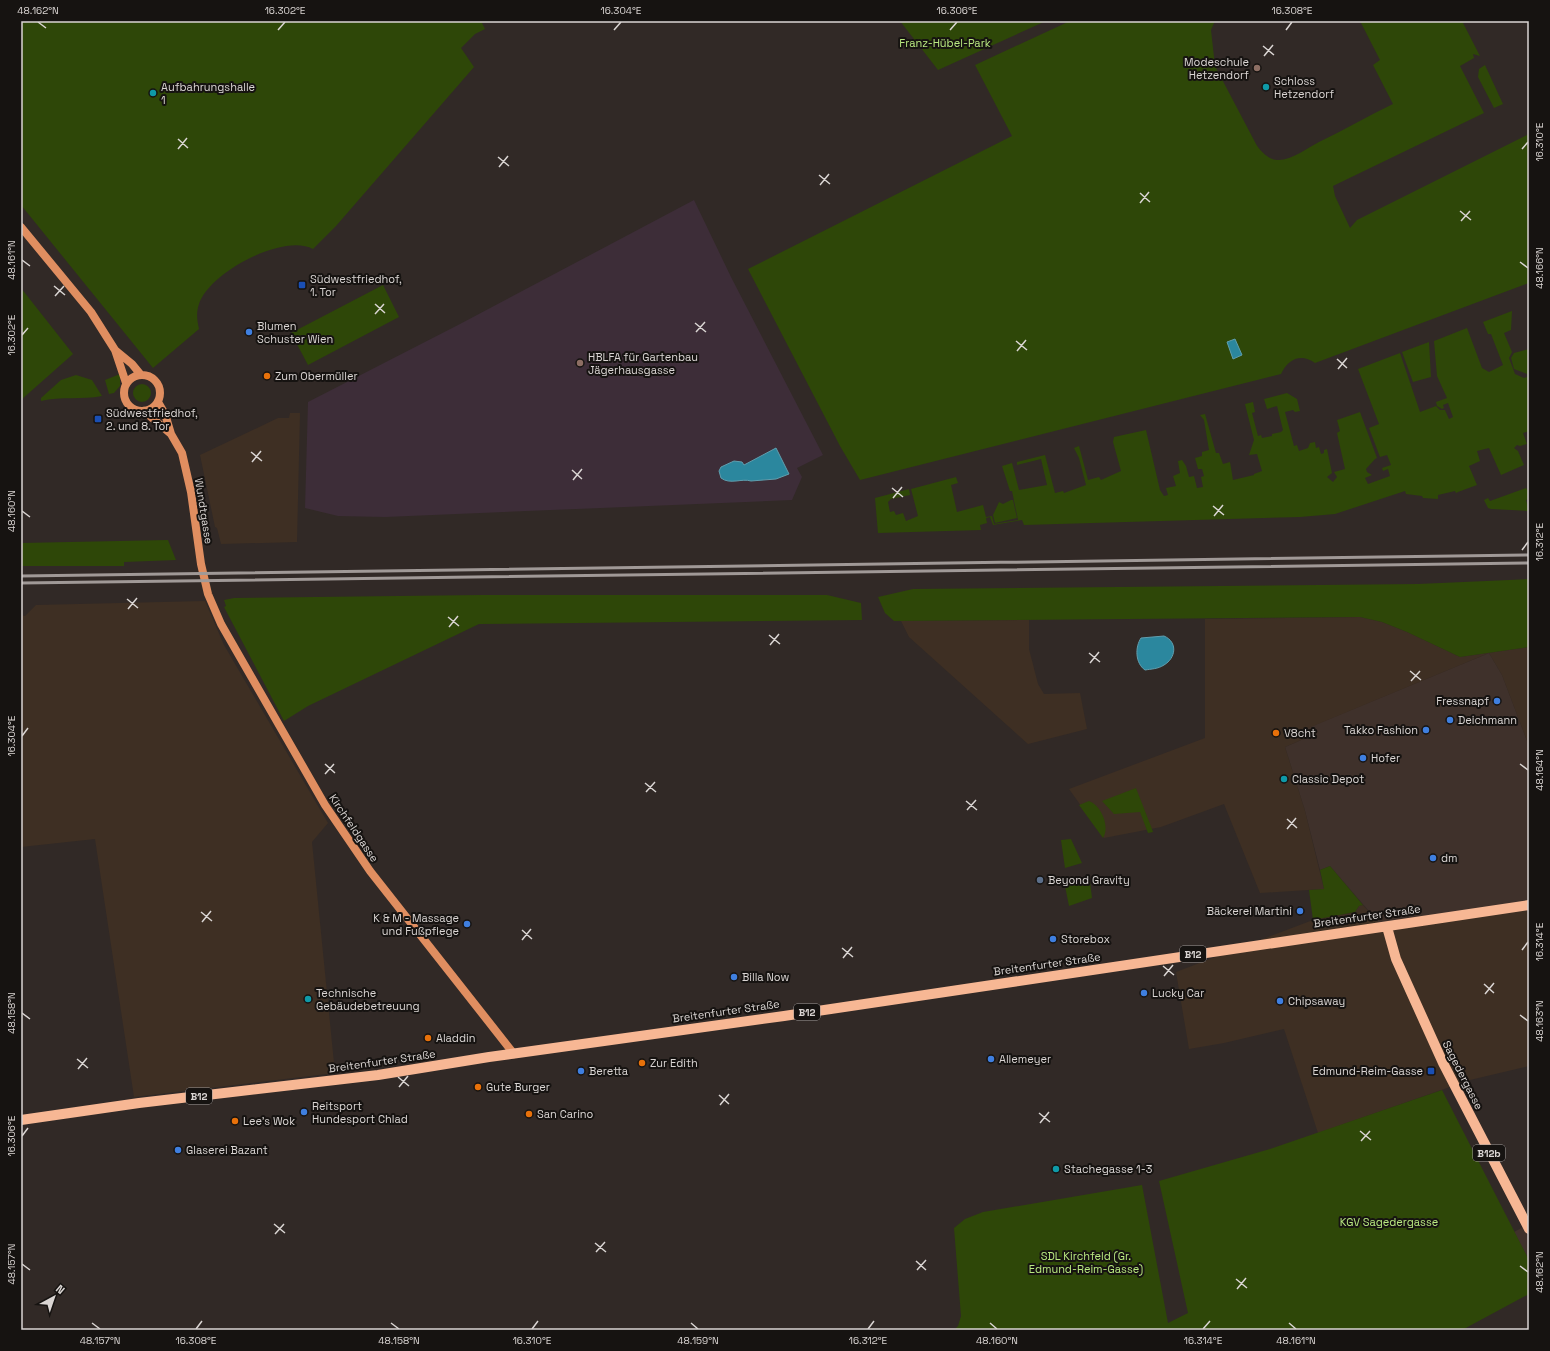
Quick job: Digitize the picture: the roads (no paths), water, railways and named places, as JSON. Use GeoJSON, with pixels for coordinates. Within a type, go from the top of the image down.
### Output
{"type":"FeatureCollection","features":[{"type":"Feature","properties":{"kind":"main road","name":"Breitenfurter Straße"},"geometry":{"type":"LineString","coordinates":[[21,1120],[139,1103],[378,1075],[1529,905]]}},
{"type":"Feature","properties":{"kind":"main road","name":"Sagedergasse"},"geometry":{"type":"LineString","coordinates":[[1387,927],[1396,959],[1440,1057],[1529,1229]]}},
{"type":"Feature","properties":{"kind":"street"},"geometry":{"type":"LineString","coordinates":[[21,227],[91,312],[115,350],[126,383]]}},
{"type":"Feature","properties":{"kind":"street"},"geometry":{"type":"LineString","coordinates":[[115,350],[132,364],[140,375]]}},
{"type":"Feature","properties":{"kind":"street"},"geometry":{"type":"LineString","coordinates":[[140,375],[150,376],[157,382],[160,395],[155,406],[144,411],[132,409],[127,404],[123,391],[126,383],[135,376],[140,375]]}},
{"type":"Feature","properties":{"kind":"street","name":"Wundtgasse"},"geometry":{"type":"LineString","coordinates":[[158,402],[165,414],[171,434],[182,453],[191,492],[200,564],[208,594]]}},
{"type":"Feature","properties":{"kind":"street","name":"Wundtgasse"},"geometry":{"type":"LineString","coordinates":[[144,411],[171,434]]}},
{"type":"Feature","properties":{"kind":"street","name":"Kirchfeldgasse"},"geometry":{"type":"LineString","coordinates":[[208,594],[221,624],[325,805],[370,871],[514,1054]]}},
{"type":"Feature","properties":{"kind":"water"},"geometry":{"type":"Polygon","coordinates":[[[1235,339],[1242,355],[1233,359],[1227,342],[1235,339]]]}},
{"type":"Feature","properties":{"kind":"water"},"geometry":{"type":"Polygon","coordinates":[[[776,448],[789,474],[776,479],[751,481],[728,481],[721,478],[719,471],[721,467],[734,461],[742,462],[744,465],[776,448]]]}},
{"type":"Feature","properties":{"kind":"water"},"geometry":{"type":"Polygon","coordinates":[[[1164,636],[1172,642],[1174,650],[1171,658],[1162,666],[1145,670],[1139,663],[1137,655],[1141,638],[1164,636]]]}},
{"type":"Feature","properties":{"kind":"railway"},"geometry":{"type":"LineString","coordinates":[[21,576],[1529,555]]}},
{"type":"Feature","properties":{"kind":"railway"},"geometry":{"type":"LineString","coordinates":[[21,583],[1529,563]]}},
{"type":"Feature","properties":{"kind":"place","name":"Modeschule Hetzendorf"},"geometry":{"type":"Point","coordinates":[1257,68]}},
{"type":"Feature","properties":{"kind":"place","name":"Schloss Hetzendorf"},"geometry":{"type":"Point","coordinates":[1266,87]}},
{"type":"Feature","properties":{"kind":"place","name":"Aufbahrungshalle 1"},"geometry":{"type":"Point","coordinates":[153,93]}},
{"type":"Feature","properties":{"kind":"place","name":"Südwestfriedhof, 1. Tor"},"geometry":{"type":"Point","coordinates":[302,285]}},
{"type":"Feature","properties":{"kind":"place","name":"Blumen Schuster Wien"},"geometry":{"type":"Point","coordinates":[249,332]}},
{"type":"Feature","properties":{"kind":"place","name":"HBLFA für Gartenbau Jägerhausgasse"},"geometry":{"type":"Point","coordinates":[580,363]}},
{"type":"Feature","properties":{"kind":"place","name":"Zum Obermüller"},"geometry":{"type":"Point","coordinates":[267,376]}},
{"type":"Feature","properties":{"kind":"place","name":"Südwestfriedhof, 2. und 8. Tor"},"geometry":{"type":"Point","coordinates":[98,419]}},
{"type":"Feature","properties":{"kind":"place","name":"Fressnapf"},"geometry":{"type":"Point","coordinates":[1497,701]}},
{"type":"Feature","properties":{"kind":"place","name":"Deichmann"},"geometry":{"type":"Point","coordinates":[1450,720]}},
{"type":"Feature","properties":{"kind":"place","name":"Takko Fashion"},"geometry":{"type":"Point","coordinates":[1426,730]}},
{"type":"Feature","properties":{"kind":"place","name":"V8cht"},"geometry":{"type":"Point","coordinates":[1276,733]}},
{"type":"Feature","properties":{"kind":"place","name":"Hofer"},"geometry":{"type":"Point","coordinates":[1363,758]}},
{"type":"Feature","properties":{"kind":"place","name":"Classic Depot"},"geometry":{"type":"Point","coordinates":[1284,779]}},
{"type":"Feature","properties":{"kind":"place","name":"dm"},"geometry":{"type":"Point","coordinates":[1433,858]}},
{"type":"Feature","properties":{"kind":"place","name":"Beyond Gravity"},"geometry":{"type":"Point","coordinates":[1040,880]}},
{"type":"Feature","properties":{"kind":"place","name":"Bäckerei Martini"},"geometry":{"type":"Point","coordinates":[1300,911]}},
{"type":"Feature","properties":{"kind":"place","name":"K & M - Massage und Fußpflege"},"geometry":{"type":"Point","coordinates":[467,924]}},
{"type":"Feature","properties":{"kind":"place","name":"Storebox"},"geometry":{"type":"Point","coordinates":[1053,939]}},
{"type":"Feature","properties":{"kind":"place","name":"Billa Now"},"geometry":{"type":"Point","coordinates":[734,977]}},
{"type":"Feature","properties":{"kind":"place","name":"Lucky Car"},"geometry":{"type":"Point","coordinates":[1144,993]}},
{"type":"Feature","properties":{"kind":"place","name":"Technische Gebäudebetreuung"},"geometry":{"type":"Point","coordinates":[308,999]}},
{"type":"Feature","properties":{"kind":"place","name":"Chipsaway"},"geometry":{"type":"Point","coordinates":[1280,1001]}},
{"type":"Feature","properties":{"kind":"place","name":"Aladdin"},"geometry":{"type":"Point","coordinates":[428,1038]}},
{"type":"Feature","properties":{"kind":"place","name":"Allemeyer"},"geometry":{"type":"Point","coordinates":[991,1059]}},
{"type":"Feature","properties":{"kind":"place","name":"Zur Edith"},"geometry":{"type":"Point","coordinates":[642,1063]}},
{"type":"Feature","properties":{"kind":"place","name":"Beretta"},"geometry":{"type":"Point","coordinates":[581,1071]}},
{"type":"Feature","properties":{"kind":"place","name":"Edmund-Reim-Gasse"},"geometry":{"type":"Point","coordinates":[1431,1071]}},
{"type":"Feature","properties":{"kind":"place","name":"Gute Burger"},"geometry":{"type":"Point","coordinates":[478,1087]}},
{"type":"Feature","properties":{"kind":"place","name":"Reitsport Hundesport Chlad"},"geometry":{"type":"Point","coordinates":[304,1112]}},
{"type":"Feature","properties":{"kind":"place","name":"San Carino"},"geometry":{"type":"Point","coordinates":[529,1114]}},
{"type":"Feature","properties":{"kind":"place","name":"Lee's Wok"},"geometry":{"type":"Point","coordinates":[235,1121]}},
{"type":"Feature","properties":{"kind":"place","name":"Glaserei Bazant"},"geometry":{"type":"Point","coordinates":[178,1150]}},
{"type":"Feature","properties":{"kind":"place","name":"Stachegasse 1-3"},"geometry":{"type":"Point","coordinates":[1056,1169]}},
{"type":"Feature","properties":{"kind":"park label","name":"Franz-Hübel-Park"},"geometry":{"type":"Point","coordinates":[945,43]}},
{"type":"Feature","properties":{"kind":"park label","name":"KGV Sagedergasse"},"geometry":{"type":"Point","coordinates":[1389,1222]}},
{"type":"Feature","properties":{"kind":"park label","name":"SDL Kirchfeld (Gr. Edmund-Reim-Gasse)"},"geometry":{"type":"Point","coordinates":[1086,1262]}}]}
